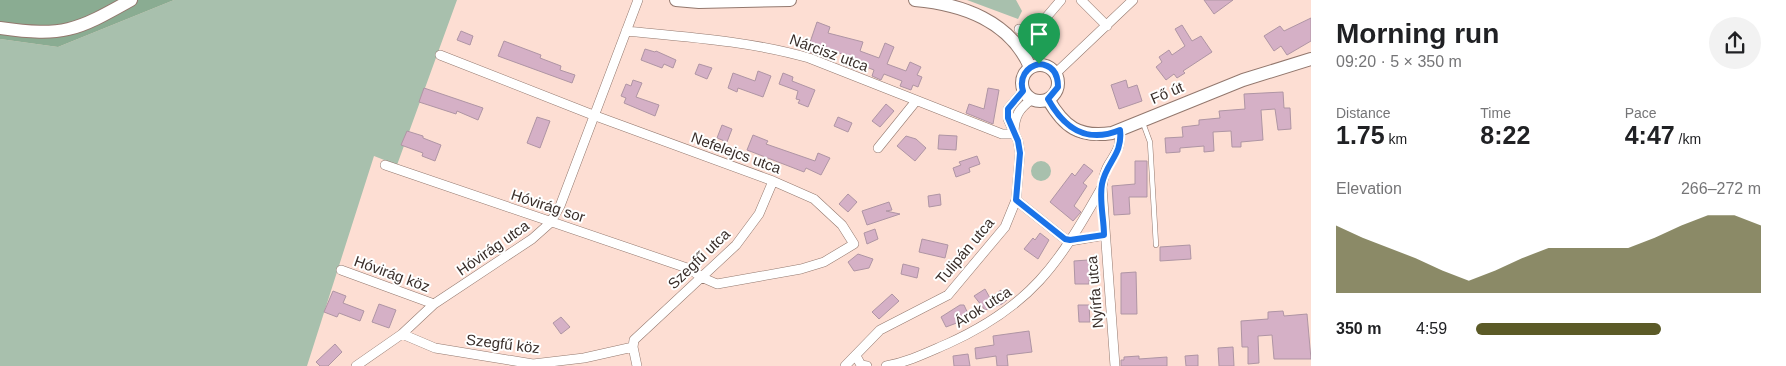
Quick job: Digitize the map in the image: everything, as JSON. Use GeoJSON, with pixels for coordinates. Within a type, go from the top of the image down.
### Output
{"type":"FeatureCollection","features":[{"type":"Feature","properties":{"kind":"main road"},"geometry":{"type":"LineString","coordinates":[[0,28],[38,33],[60,32],[79,28],[131,0]]}},
{"type":"Feature","properties":{"kind":"main road"},"geometry":{"type":"LineString","coordinates":[[676,0],[699,2],[790,0]]}},
{"type":"Feature","properties":{"kind":"main road"},"geometry":{"type":"LineString","coordinates":[[915,0],[933,2],[973,13],[992,22],[1010,36],[1023,51],[1030,67]]}},
{"type":"Feature","properties":{"kind":"main road","name":"Fő út"},"geometry":{"type":"LineString","coordinates":[[1048,99],[1056,113],[1067,125],[1081,133],[1098,135],[1143,122],[1243,80],[1311,59]]}},
{"type":"Feature","properties":{"kind":"main road"},"geometry":{"type":"LineString","coordinates":[[1044,65],[1056,73],[1058,87],[1048,99],[1041,101],[1028,95],[1022,80],[1030,67],[1044,65]]}},
{"type":"Feature","properties":{"kind":"street","name":"Hóvirág utca"},"geometry":{"type":"LineString","coordinates":[[356,366],[402,334],[434,304],[510,255],[550,223],[560,206],[638,0]]}},
{"type":"Feature","properties":{"kind":"street"},"geometry":{"type":"LineString","coordinates":[[1019,29],[1026,34],[1032,34],[1062,0]]}},
{"type":"Feature","properties":{"kind":"street"},"geometry":{"type":"LineString","coordinates":[[1081,0],[1107,26]]}},
{"type":"Feature","properties":{"kind":"street"},"geometry":{"type":"LineString","coordinates":[[1056,73],[1133,0]]}},
{"type":"Feature","properties":{"kind":"street","name":"Nárcisz utca"},"geometry":{"type":"LineString","coordinates":[[626,31],[746,43],[781,50],[809,58],[1002,134],[1014,134]]}},
{"type":"Feature","properties":{"kind":"street","name":"Nefelejcs utca"},"geometry":{"type":"LineString","coordinates":[[440,55],[593,115],[773,181],[814,199],[842,225],[854,244],[824,262],[801,269],[717,284],[701,277]]}},
{"type":"Feature","properties":{"kind":"street","name":"Tulipán utca"},"geometry":{"type":"LineString","coordinates":[[845,366],[880,330],[948,295],[1004,227],[1016,200],[1020,153],[1008,118],[1008,109],[1028,95]]}},
{"type":"Feature","properties":{"kind":"street"},"geometry":{"type":"LineString","coordinates":[[878,148],[916,101]]}},
{"type":"Feature","properties":{"kind":"street","name":"Nyírfa utca"},"geometry":{"type":"LineString","coordinates":[[1115,366],[1102,187],[1108,165],[1118,152],[1121,142],[1120,130]]}},
{"type":"Feature","properties":{"kind":"street","name":"Hóvirág sor"},"geometry":{"type":"LineString","coordinates":[[385,165],[550,223],[568,226],[690,269],[701,277]]}},
{"type":"Feature","properties":{"kind":"street","name":"Szegfű utca"},"geometry":{"type":"LineString","coordinates":[[632,347],[634,340],[736,245],[760,214],[773,181]]}},
{"type":"Feature","properties":{"kind":"street","name":"Árok utca"},"geometry":{"type":"LineString","coordinates":[[886,366],[905,362],[964,336],[1001,315],[1023,298],[1046,274],[1070,240],[1102,187]]}},
{"type":"Feature","properties":{"kind":"street"},"geometry":{"type":"LineString","coordinates":[[1016,200],[1065,239],[1070,240],[1104,235]]}},
{"type":"Feature","properties":{"kind":"street","name":"Hóvirág köz"},"geometry":{"type":"LineString","coordinates":[[341,270],[434,304]]}},
{"type":"Feature","properties":{"kind":"street","name":"Szegfű köz"},"geometry":{"type":"LineString","coordinates":[[402,334],[435,348],[533,364],[584,358],[632,347]]}},
{"type":"Feature","properties":{"kind":"street"},"geometry":{"type":"LineString","coordinates":[[632,347],[637,366]]}},
{"type":"Feature","properties":{"kind":"street"},"geometry":{"type":"LineString","coordinates":[[856,356],[863,366]]}},
{"type":"Feature","properties":{"kind":"lane"},"geometry":{"type":"LineString","coordinates":[[1143,122],[1150,142],[1156,245]]}},
{"type":"Feature","properties":{"kind":"green space"},"geometry":{"type":"Polygon","coordinates":[[[0,0],[174,0],[58,47],[0,39],[0,0]]]}},
{"type":"Feature","properties":{"kind":"green space"},"geometry":{"type":"Polygon","coordinates":[[[174,0],[457,0],[397,165],[374,156],[307,366],[0,366],[0,39],[58,47],[174,0]]]}},
{"type":"Feature","properties":{"kind":"green space"},"geometry":{"type":"Polygon","coordinates":[[[967,0],[1016,0],[1022,11],[1018,19],[967,0]]]}},
{"type":"Feature","properties":{"kind":"green space"},"geometry":{"type":"Polygon","coordinates":[[[1037,161],[1045,161],[1051,167],[1051,175],[1045,181],[1037,181],[1031,175],[1031,167],[1037,161]]]}},
{"type":"Feature","properties":{"kind":"building"},"geometry":{"type":"Polygon","coordinates":[[[1204,0],[1233,0],[1214,14],[1204,0]]]}},
{"type":"Feature","properties":{"kind":"building"},"geometry":{"type":"Polygon","coordinates":[[[1311,18],[1311,41],[1287,55],[1281,46],[1274,51],[1264,36],[1280,26],[1284,31],[1311,18]]]}},
{"type":"Feature","properties":{"kind":"building"},"geometry":{"type":"Polygon","coordinates":[[[817,22],[830,27],[828,33],[863,42],[860,51],[879,58],[885,43],[894,47],[887,64],[906,71],[910,62],[921,67],[917,75],[922,77],[918,87],[913,85],[911,90],[900,86],[902,81],[884,74],[881,80],[872,76],[874,70],[856,63],[854,69],[841,64],[845,55],[825,48],[822,56],[807,51],[817,22]]]}},
{"type":"Feature","properties":{"kind":"building"},"geometry":{"type":"Polygon","coordinates":[[[1182,25],[1192,41],[1201,36],[1212,52],[1183,71],[1185,73],[1177,78],[1174,74],[1166,80],[1156,67],[1162,62],[1159,57],[1169,50],[1172,55],[1185,46],[1175,29],[1182,25]]]}},
{"type":"Feature","properties":{"kind":"building"},"geometry":{"type":"Polygon","coordinates":[[[461,31],[473,36],[470,45],[457,40],[461,31]]]}},
{"type":"Feature","properties":{"kind":"building"},"geometry":{"type":"Polygon","coordinates":[[[504,41],[541,55],[540,58],[561,66],[560,70],[575,75],[572,83],[498,56],[504,41]]]}},
{"type":"Feature","properties":{"kind":"building"},"geometry":{"type":"Polygon","coordinates":[[[645,49],[656,51],[676,60],[673,68],[664,64],[662,68],[641,60],[645,49]]]}},
{"type":"Feature","properties":{"kind":"building"},"geometry":{"type":"Polygon","coordinates":[[[699,64],[712,68],[707,79],[695,74],[699,64]]]}},
{"type":"Feature","properties":{"kind":"building"},"geometry":{"type":"Polygon","coordinates":[[[758,71],[771,76],[763,97],[738,88],[737,92],[728,88],[733,73],[755,81],[758,71]]]}},
{"type":"Feature","properties":{"kind":"building"},"geometry":{"type":"Polygon","coordinates":[[[783,73],[793,77],[792,81],[815,90],[808,107],[798,103],[800,100],[796,99],[798,91],[779,84],[783,73]]]}},
{"type":"Feature","properties":{"kind":"building"},"geometry":{"type":"Polygon","coordinates":[[[633,80],[642,83],[636,97],[659,105],[655,116],[624,103],[626,98],[621,96],[626,84],[631,86],[633,80]]]}},
{"type":"Feature","properties":{"kind":"building"},"geometry":{"type":"Polygon","coordinates":[[[1126,80],[1128,88],[1137,85],[1142,101],[1119,109],[1111,85],[1126,80]]]}},
{"type":"Feature","properties":{"kind":"building"},"geometry":{"type":"Polygon","coordinates":[[[424,88],[483,108],[478,120],[457,111],[456,114],[419,102],[424,88]]]}},
{"type":"Feature","properties":{"kind":"building"},"geometry":{"type":"Polygon","coordinates":[[[988,88],[999,90],[993,124],[966,113],[969,104],[984,109],[988,88]]]}},
{"type":"Feature","properties":{"kind":"building"},"geometry":{"type":"Polygon","coordinates":[[[1283,92],[1284,108],[1290,108],[1291,129],[1278,130],[1275,109],[1261,110],[1263,140],[1241,142],[1241,147],[1232,147],[1231,131],[1213,132],[1214,151],[1204,152],[1204,146],[1180,148],[1180,152],[1166,153],[1165,138],[1183,137],[1182,127],[1199,125],[1199,120],[1220,118],[1219,111],[1245,109],[1244,94],[1283,92]]]}},
{"type":"Feature","properties":{"kind":"building"},"geometry":{"type":"Polygon","coordinates":[[[886,104],[894,111],[880,127],[872,121],[886,104]]]}},
{"type":"Feature","properties":{"kind":"building"},"geometry":{"type":"Polygon","coordinates":[[[537,117],[550,121],[540,148],[527,143],[537,117]]]}},
{"type":"Feature","properties":{"kind":"building"},"geometry":{"type":"Polygon","coordinates":[[[838,117],[852,123],[848,132],[834,126],[838,117]]]}},
{"type":"Feature","properties":{"kind":"building"},"geometry":{"type":"Polygon","coordinates":[[[722,125],[732,129],[727,142],[717,138],[722,125]]]}},
{"type":"Feature","properties":{"kind":"building"},"geometry":{"type":"Polygon","coordinates":[[[407,131],[441,145],[435,161],[422,156],[423,153],[401,145],[407,131]]]}},
{"type":"Feature","properties":{"kind":"building"},"geometry":{"type":"Polygon","coordinates":[[[753,135],[768,141],[766,144],[815,161],[818,153],[830,158],[821,175],[806,168],[804,172],[747,150],[753,135]]]}},
{"type":"Feature","properties":{"kind":"building"},"geometry":{"type":"Polygon","coordinates":[[[939,135],[957,136],[956,150],[938,149],[939,135]]]}},
{"type":"Feature","properties":{"kind":"building"},"geometry":{"type":"Polygon","coordinates":[[[906,136],[916,139],[926,148],[915,161],[897,146],[906,136]]]}},
{"type":"Feature","properties":{"kind":"building"},"geometry":{"type":"Polygon","coordinates":[[[977,156],[980,164],[969,168],[970,172],[956,177],[953,168],[961,165],[959,162],[977,156]]]}},
{"type":"Feature","properties":{"kind":"building"},"geometry":{"type":"Polygon","coordinates":[[[1135,161],[1147,161],[1147,197],[1129,197],[1130,214],[1114,215],[1112,186],[1135,184],[1135,161]]]}},
{"type":"Feature","properties":{"kind":"building"},"geometry":{"type":"Polygon","coordinates":[[[1084,164],[1093,171],[1083,183],[1087,186],[1074,206],[1081,212],[1073,221],[1050,202],[1072,173],[1075,176],[1084,164]]]}},
{"type":"Feature","properties":{"kind":"building"},"geometry":{"type":"Polygon","coordinates":[[[848,194],[857,202],[848,212],[839,204],[848,194]]]}},
{"type":"Feature","properties":{"kind":"building"},"geometry":{"type":"Polygon","coordinates":[[[940,194],[941,205],[929,207],[928,196],[940,194]]]}},
{"type":"Feature","properties":{"kind":"building"},"geometry":{"type":"Polygon","coordinates":[[[889,202],[892,210],[886,211],[900,214],[867,225],[862,211],[889,202]]]}},
{"type":"Feature","properties":{"kind":"building"},"geometry":{"type":"Polygon","coordinates":[[[875,229],[878,239],[867,244],[864,233],[875,229]]]}},
{"type":"Feature","properties":{"kind":"building"},"geometry":{"type":"Polygon","coordinates":[[[1040,233],[1049,240],[1038,259],[1024,249],[1040,233]]]}},
{"type":"Feature","properties":{"kind":"building"},"geometry":{"type":"Polygon","coordinates":[[[922,239],[948,245],[945,258],[919,252],[922,239]]]}},
{"type":"Feature","properties":{"kind":"building"},"geometry":{"type":"Polygon","coordinates":[[[1190,245],[1191,259],[1160,261],[1160,247],[1190,245]]]}},
{"type":"Feature","properties":{"kind":"building"},"geometry":{"type":"Polygon","coordinates":[[[858,254],[873,259],[869,268],[854,271],[848,262],[858,254]]]}},
{"type":"Feature","properties":{"kind":"building"},"geometry":{"type":"Polygon","coordinates":[[[1088,260],[1090,265],[1089,284],[1075,284],[1074,261],[1088,260]]]}},
{"type":"Feature","properties":{"kind":"building"},"geometry":{"type":"Polygon","coordinates":[[[903,264],[919,268],[917,278],[901,274],[903,264]]]}},
{"type":"Feature","properties":{"kind":"building"},"geometry":{"type":"Polygon","coordinates":[[[1136,272],[1137,314],[1121,314],[1121,273],[1136,272]]]}},
{"type":"Feature","properties":{"kind":"building"},"geometry":{"type":"Polygon","coordinates":[[[985,289],[990,298],[1001,290],[1008,299],[1002,304],[985,310],[974,296],[985,289]]]}},
{"type":"Feature","properties":{"kind":"building"},"geometry":{"type":"Polygon","coordinates":[[[333,291],[346,296],[343,303],[364,311],[360,321],[339,313],[337,317],[324,312],[333,291]]]}},
{"type":"Feature","properties":{"kind":"building"},"geometry":{"type":"Polygon","coordinates":[[[892,294],[899,301],[879,319],[872,312],[892,294]]]}},
{"type":"Feature","properties":{"kind":"building"},"geometry":{"type":"Polygon","coordinates":[[[379,304],[396,310],[389,328],[372,322],[379,304]]]}},
{"type":"Feature","properties":{"kind":"building"},"geometry":{"type":"Polygon","coordinates":[[[960,305],[964,305],[970,318],[946,327],[941,317],[960,305]]]}},
{"type":"Feature","properties":{"kind":"building"},"geometry":{"type":"Polygon","coordinates":[[[1078,305],[1089,305],[1090,322],[1079,322],[1078,305]]]}},
{"type":"Feature","properties":{"kind":"building"},"geometry":{"type":"Polygon","coordinates":[[[1283,311],[1284,316],[1307,314],[1311,359],[1274,359],[1272,335],[1258,336],[1259,363],[1248,364],[1248,347],[1242,347],[1241,321],[1268,319],[1268,312],[1283,311]]]}},
{"type":"Feature","properties":{"kind":"building"},"geometry":{"type":"Polygon","coordinates":[[[561,317],[570,327],[561,334],[553,323],[561,317]]]}},
{"type":"Feature","properties":{"kind":"building"},"geometry":{"type":"Polygon","coordinates":[[[1029,331],[1032,352],[1007,355],[1008,366],[997,366],[996,356],[976,359],[975,348],[994,345],[993,336],[1029,331]]]}},
{"type":"Feature","properties":{"kind":"building"},"geometry":{"type":"Polygon","coordinates":[[[335,344],[342,352],[328,366],[320,366],[316,362],[335,344]]]}},
{"type":"Feature","properties":{"kind":"building"},"geometry":{"type":"Polygon","coordinates":[[[1233,347],[1234,366],[1219,366],[1218,348],[1233,347]]]}},
{"type":"Feature","properties":{"kind":"building"},"geometry":{"type":"Polygon","coordinates":[[[968,354],[970,366],[954,366],[953,356],[968,354]]]}},
{"type":"Feature","properties":{"kind":"building"},"geometry":{"type":"Polygon","coordinates":[[[1198,355],[1198,366],[1186,366],[1185,356],[1198,355]]]}},
{"type":"Feature","properties":{"kind":"building"},"geometry":{"type":"Polygon","coordinates":[[[1139,356],[1139,359],[1167,357],[1167,366],[1121,366],[1121,360],[1124,360],[1124,357],[1139,356]]]}},
{"type":"Feature","properties":{"kind":"route"},"geometry":{"type":"LineString","coordinates":[[1039,64],[1048,66],[1056,73],[1058,87],[1048,99],[1056,113],[1067,125],[1081,133],[1098,135],[1120,130],[1121,142],[1118,152],[1108,165],[1103,179],[1104,235],[1088,239],[1065,239],[1016,200],[1020,153],[1018,141],[1008,118],[1008,109],[1023,91],[1023,75],[1030,67],[1039,64]]}}]}
